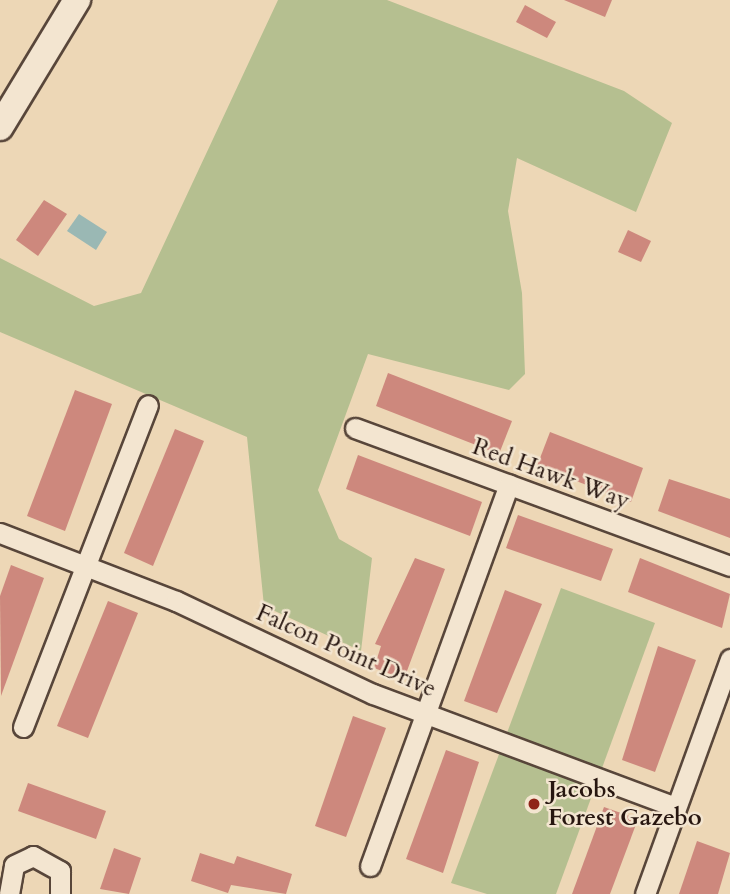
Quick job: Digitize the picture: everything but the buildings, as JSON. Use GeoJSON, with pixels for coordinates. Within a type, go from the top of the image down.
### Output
{"type":"FeatureCollection","features":[{"type":"Feature","properties":{"kind":"street"},"geometry":{"type":"LineString","coordinates":[[0,127],[77,0]]}},
{"type":"Feature","properties":{"kind":"street"},"geometry":{"type":"LineString","coordinates":[[23,727],[148,405]]}},
{"type":"Feature","properties":{"kind":"street","name":"Red Hawk Way"},"geometry":{"type":"LineString","coordinates":[[355,428],[730,566]]}},
{"type":"Feature","properties":{"kind":"street"},"geometry":{"type":"LineString","coordinates":[[370,866],[509,485]]}},
{"type":"Feature","properties":{"kind":"street","name":"Falcon Point Drive"},"geometry":{"type":"LineString","coordinates":[[0,533],[85,565],[425,714],[676,807]]}},
{"type":"Feature","properties":{"kind":"street"},"geometry":{"type":"LineString","coordinates":[[645,894],[730,659]]}},
{"type":"Feature","properties":{"kind":"street"},"geometry":{"type":"LineString","coordinates":[[9,894],[14,865],[33,856],[60,871],[60,894]]}},
{"type":"Feature","properties":{"kind":"green space"},"geometry":{"type":"Polygon","coordinates":[[[278,0],[387,0],[624,91],[672,123],[636,212],[517,158],[508,211],[522,293],[525,374],[509,390],[368,354],[318,490],[339,539],[372,558],[361,651],[264,606],[247,437],[0,332],[0,258],[94,306],[141,293],[278,0]]]}},
{"type":"Feature","properties":{"kind":"green space"},"geometry":{"type":"Polygon","coordinates":[[[561,588],[655,623],[556,894],[487,894],[451,883],[561,588]]]}},
{"type":"Feature","properties":{"kind":"water"},"geometry":{"type":"Polygon","coordinates":[[[79,214],[107,232],[96,250],[67,231],[79,214]]]}},
{"type":"Feature","properties":{"kind":"place","name":"Jacobs Forest Gazebo"},"geometry":{"type":"Point","coordinates":[534,804]}}]}
